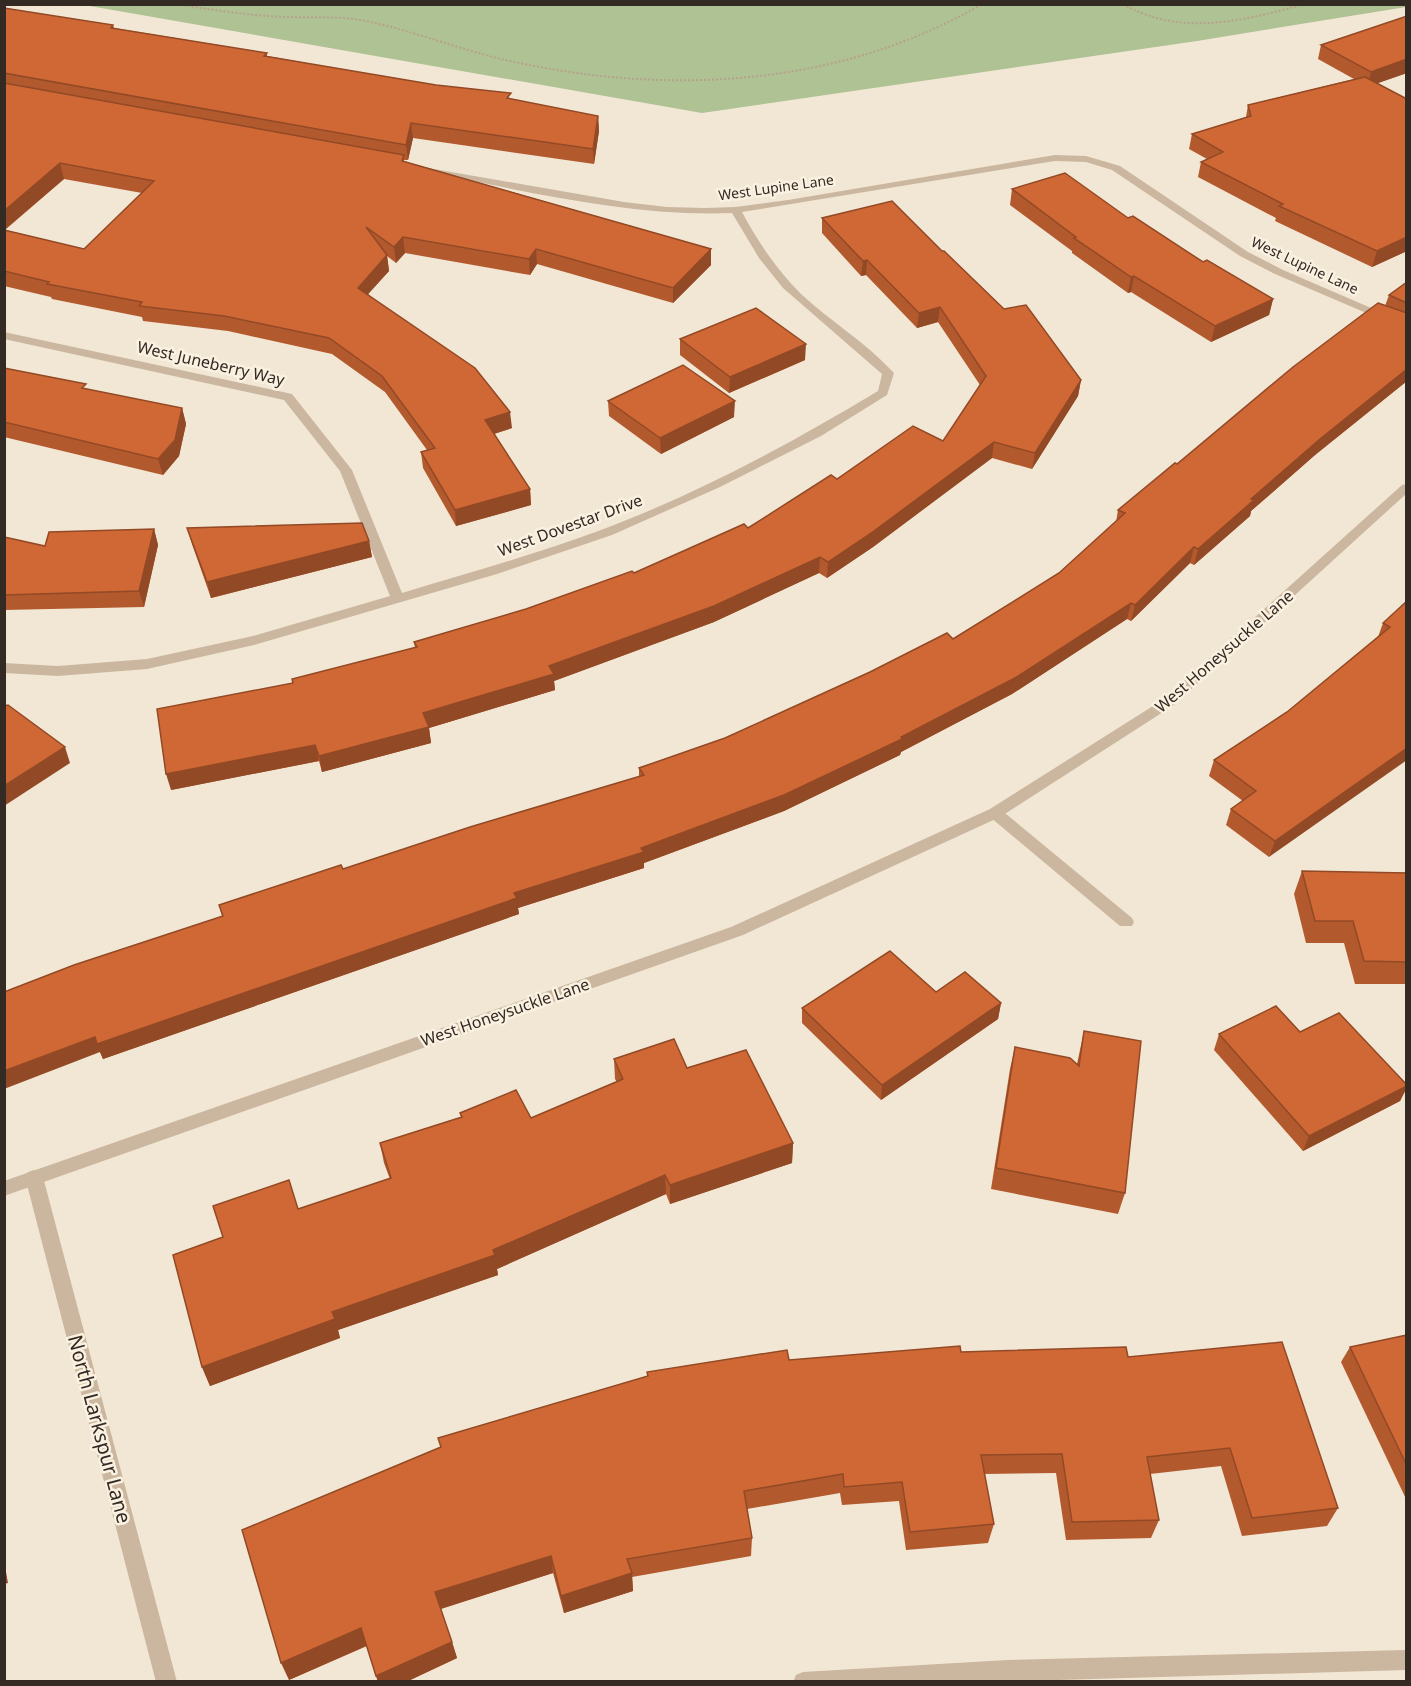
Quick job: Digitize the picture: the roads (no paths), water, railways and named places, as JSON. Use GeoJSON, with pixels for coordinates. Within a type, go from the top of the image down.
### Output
{"type":"FeatureCollection","features":[{"type":"Feature","properties":{"kind":"street","name":"West Lupine Lane"},"geometry":{"type":"LineString","coordinates":[[413,167],[624,205],[667,210],[735,210],[1055,158],[1096,160],[1124,173],[1244,254],[1279,272],[1407,327]]}},
{"type":"Feature","properties":{"kind":"street","name":"West Dovestar Drive"},"geometry":{"type":"LineString","coordinates":[[4,668],[58,671],[147,664],[254,640],[398,600],[607,532],[716,484],[818,433],[883,393],[888,373],[877,360],[798,296],[757,251],[735,210]]}},
{"type":"Feature","properties":{"kind":"street","name":"West Juneberry Way"},"geometry":{"type":"LineString","coordinates":[[4,335],[288,397],[346,470],[398,600]]}},
{"type":"Feature","properties":{"kind":"street","name":"West Honeysuckle Lane"},"geometry":{"type":"LineString","coordinates":[[4,1189],[737,931],[995,813],[1169,702],[1407,488]]}},
{"type":"Feature","properties":{"kind":"street"},"geometry":{"type":"LineString","coordinates":[[995,813],[1126,922]]}},
{"type":"Feature","properties":{"kind":"street","name":"North Larkspur Lane"},"geometry":{"type":"LineString","coordinates":[[34,1178],[166,1682]]}},
{"type":"Feature","properties":{"kind":"street"},"geometry":{"type":"LineString","coordinates":[[803,1682],[1407,1660]]}}]}
